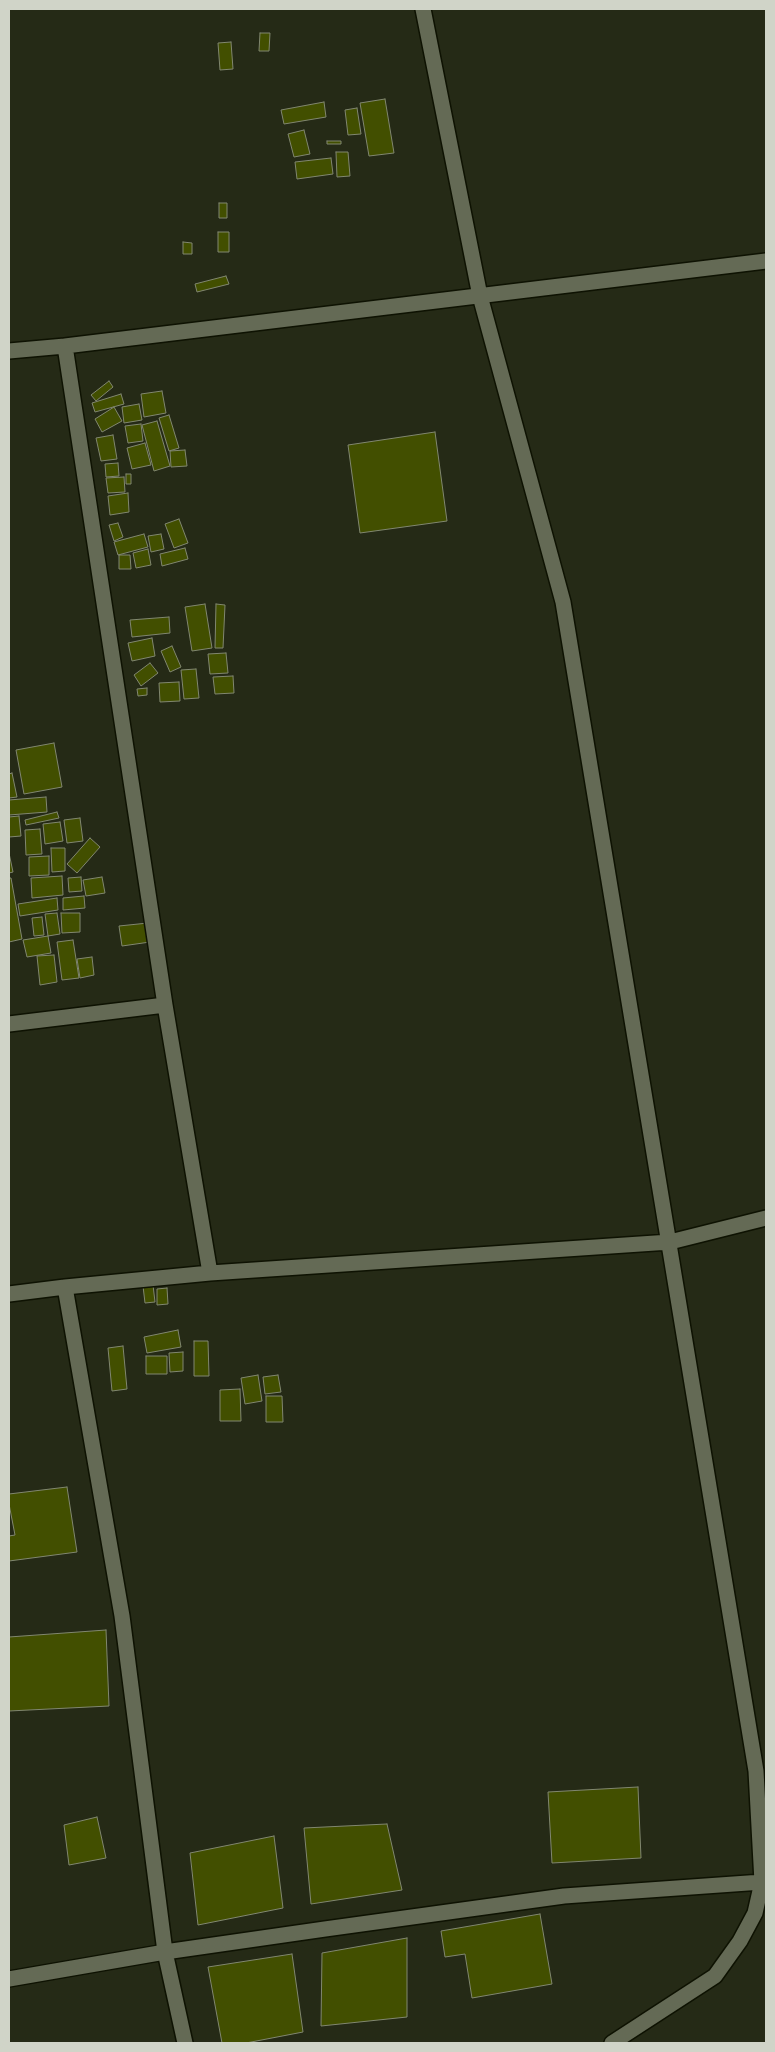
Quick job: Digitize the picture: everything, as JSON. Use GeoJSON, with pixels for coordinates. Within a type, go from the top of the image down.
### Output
{"type":"FeatureCollection","features":[{"type":"Feature","properties":{"kind":"street"},"geometry":{"type":"LineString","coordinates":[[423,9],[480,296],[563,602],[756,1772],[762,1882],[755,1913],[740,1941],[715,1976],[612,2043]]}},
{"type":"Feature","properties":{"kind":"street"},"geometry":{"type":"LineString","coordinates":[[9,351],[66,346],[766,261]]}},
{"type":"Feature","properties":{"kind":"street"},"geometry":{"type":"LineString","coordinates":[[66,346],[165,1005],[210,1273]]}},
{"type":"Feature","properties":{"kind":"street"},"geometry":{"type":"LineString","coordinates":[[9,1024],[165,1005]]}},
{"type":"Feature","properties":{"kind":"street"},"geometry":{"type":"LineString","coordinates":[[9,1294],[210,1273],[670,1242],[766,1218]]}},
{"type":"Feature","properties":{"kind":"street"},"geometry":{"type":"LineString","coordinates":[[66,1287],[122,1616],[165,1952],[185,2043]]}},
{"type":"Feature","properties":{"kind":"street"},"geometry":{"type":"LineString","coordinates":[[9,1979],[165,1952],[564,1896],[762,1882]]}},
{"type":"Feature","properties":{"kind":"building"},"geometry":{"type":"Polygon","coordinates":[[[260,33],[270,33],[269,51],[259,51],[260,33]]]}},
{"type":"Feature","properties":{"kind":"building"},"geometry":{"type":"Polygon","coordinates":[[[231,42],[233,69],[220,70],[218,43],[231,42]]]}},
{"type":"Feature","properties":{"kind":"building"},"geometry":{"type":"Polygon","coordinates":[[[385,99],[394,153],[369,156],[360,103],[385,99]]]}},
{"type":"Feature","properties":{"kind":"building"},"geometry":{"type":"Polygon","coordinates":[[[324,102],[326,117],[284,124],[281,110],[324,102]]]}},
{"type":"Feature","properties":{"kind":"building"},"geometry":{"type":"Polygon","coordinates":[[[357,108],[361,134],[348,135],[345,110],[357,108]]]}},
{"type":"Feature","properties":{"kind":"building"},"geometry":{"type":"Polygon","coordinates":[[[304,130],[310,154],[294,157],[288,134],[304,130]]]}},
{"type":"Feature","properties":{"kind":"building"},"geometry":{"type":"Polygon","coordinates":[[[327,141],[341,141],[341,144],[327,144],[327,141]]]}},
{"type":"Feature","properties":{"kind":"building"},"geometry":{"type":"Polygon","coordinates":[[[336,152],[348,152],[350,176],[337,177],[336,152]]]}},
{"type":"Feature","properties":{"kind":"building"},"geometry":{"type":"Polygon","coordinates":[[[331,158],[333,174],[297,179],[295,162],[331,158]]]}},
{"type":"Feature","properties":{"kind":"building"},"geometry":{"type":"Polygon","coordinates":[[[219,203],[227,203],[227,218],[219,218],[219,203]]]}},
{"type":"Feature","properties":{"kind":"building"},"geometry":{"type":"Polygon","coordinates":[[[218,232],[229,232],[229,252],[218,252],[218,232]]]}},
{"type":"Feature","properties":{"kind":"building"},"geometry":{"type":"Polygon","coordinates":[[[183,242],[192,243],[192,254],[183,254],[183,242]]]}},
{"type":"Feature","properties":{"kind":"building"},"geometry":{"type":"Polygon","coordinates":[[[226,276],[229,284],[197,292],[195,284],[226,276]]]}},
{"type":"Feature","properties":{"kind":"building"},"geometry":{"type":"Polygon","coordinates":[[[109,381],[113,387],[96,401],[91,395],[109,381]]]}},
{"type":"Feature","properties":{"kind":"building"},"geometry":{"type":"Polygon","coordinates":[[[162,391],[166,413],[144,417],[141,394],[162,391]]]}},
{"type":"Feature","properties":{"kind":"building"},"geometry":{"type":"Polygon","coordinates":[[[121,394],[124,404],[95,412],[92,403],[121,394]]]}},
{"type":"Feature","properties":{"kind":"building"},"geometry":{"type":"Polygon","coordinates":[[[139,404],[142,420],[124,423],[122,407],[139,404]]]}},
{"type":"Feature","properties":{"kind":"building"},"geometry":{"type":"Polygon","coordinates":[[[114,407],[122,421],[102,432],[95,419],[114,407]]]}},
{"type":"Feature","properties":{"kind":"building"},"geometry":{"type":"Polygon","coordinates":[[[169,415],[179,448],[169,451],[159,418],[169,415]]]}},
{"type":"Feature","properties":{"kind":"building"},"geometry":{"type":"Polygon","coordinates":[[[157,421],[170,466],[154,471],[142,425],[157,421]]]}},
{"type":"Feature","properties":{"kind":"building"},"geometry":{"type":"Polygon","coordinates":[[[141,424],[143,441],[128,443],[125,426],[141,424]]]}},
{"type":"Feature","properties":{"kind":"building"},"geometry":{"type":"Polygon","coordinates":[[[435,432],[447,521],[360,533],[348,445],[435,432]]]}},
{"type":"Feature","properties":{"kind":"building"},"geometry":{"type":"Polygon","coordinates":[[[113,435],[117,459],[101,461],[96,438],[113,435]]]}},
{"type":"Feature","properties":{"kind":"building"},"geometry":{"type":"Polygon","coordinates":[[[145,443],[151,465],[132,469],[127,448],[145,443]]]}},
{"type":"Feature","properties":{"kind":"building"},"geometry":{"type":"Polygon","coordinates":[[[185,450],[187,466],[171,467],[170,451],[185,450]]]}},
{"type":"Feature","properties":{"kind":"building"},"geometry":{"type":"Polygon","coordinates":[[[118,463],[119,476],[106,477],[105,464],[118,463]]]}},
{"type":"Feature","properties":{"kind":"building"},"geometry":{"type":"Polygon","coordinates":[[[126,474],[131,474],[131,484],[126,484],[126,474]]]}},
{"type":"Feature","properties":{"kind":"building"},"geometry":{"type":"Polygon","coordinates":[[[124,477],[125,492],[108,493],[106,478],[124,477]]]}},
{"type":"Feature","properties":{"kind":"building"},"geometry":{"type":"Polygon","coordinates":[[[128,493],[129,512],[110,515],[108,496],[128,493]]]}},
{"type":"Feature","properties":{"kind":"building"},"geometry":{"type":"Polygon","coordinates":[[[179,519],[188,543],[174,548],[165,524],[179,519]]]}},
{"type":"Feature","properties":{"kind":"building"},"geometry":{"type":"Polygon","coordinates":[[[118,523],[123,537],[114,541],[109,525],[118,523]]]}},
{"type":"Feature","properties":{"kind":"building"},"geometry":{"type":"Polygon","coordinates":[[[144,534],[148,547],[118,555],[114,542],[144,534]]]}},
{"type":"Feature","properties":{"kind":"building"},"geometry":{"type":"Polygon","coordinates":[[[161,534],[164,549],[151,552],[148,536],[161,534]]]}},
{"type":"Feature","properties":{"kind":"building"},"geometry":{"type":"Polygon","coordinates":[[[185,548],[188,559],[162,566],[160,554],[185,548]]]}},
{"type":"Feature","properties":{"kind":"building"},"geometry":{"type":"Polygon","coordinates":[[[148,549],[151,565],[136,568],[133,553],[148,549]]]}},
{"type":"Feature","properties":{"kind":"building"},"geometry":{"type":"Polygon","coordinates":[[[119,555],[130,555],[131,569],[119,569],[119,555]]]}},
{"type":"Feature","properties":{"kind":"building"},"geometry":{"type":"Polygon","coordinates":[[[205,604],[212,648],[192,651],[185,607],[205,604]]]}},
{"type":"Feature","properties":{"kind":"building"},"geometry":{"type":"Polygon","coordinates":[[[216,604],[225,605],[223,648],[215,648],[216,604]]]}},
{"type":"Feature","properties":{"kind":"building"},"geometry":{"type":"Polygon","coordinates":[[[169,617],[170,633],[132,637],[130,620],[169,617]]]}},
{"type":"Feature","properties":{"kind":"building"},"geometry":{"type":"Polygon","coordinates":[[[152,638],[155,656],[132,661],[128,643],[152,638]]]}},
{"type":"Feature","properties":{"kind":"building"},"geometry":{"type":"Polygon","coordinates":[[[172,646],[181,667],[170,672],[161,651],[172,646]]]}},
{"type":"Feature","properties":{"kind":"building"},"geometry":{"type":"Polygon","coordinates":[[[226,653],[228,673],[210,674],[208,654],[226,653]]]}},
{"type":"Feature","properties":{"kind":"building"},"geometry":{"type":"Polygon","coordinates":[[[150,663],[158,673],[141,686],[134,675],[150,663]]]}},
{"type":"Feature","properties":{"kind":"building"},"geometry":{"type":"Polygon","coordinates":[[[196,669],[199,698],[184,699],[181,670],[196,669]]]}},
{"type":"Feature","properties":{"kind":"building"},"geometry":{"type":"Polygon","coordinates":[[[233,676],[234,693],[215,694],[213,677],[233,676]]]}},
{"type":"Feature","properties":{"kind":"building"},"geometry":{"type":"Polygon","coordinates":[[[179,682],[180,701],[160,702],[159,683],[179,682]]]}},
{"type":"Feature","properties":{"kind":"building"},"geometry":{"type":"Polygon","coordinates":[[[147,688],[147,695],[138,696],[137,689],[147,688]]]}},
{"type":"Feature","properties":{"kind":"building"},"geometry":{"type":"Polygon","coordinates":[[[54,743],[62,787],[24,794],[16,750],[54,743]]]}},
{"type":"Feature","properties":{"kind":"building"},"geometry":{"type":"Polygon","coordinates":[[[12,773],[17,797],[9,798],[9,774],[12,773]]]}},
{"type":"Feature","properties":{"kind":"building"},"geometry":{"type":"Polygon","coordinates":[[[46,797],[47,812],[9,815],[9,800],[46,797]]]}},
{"type":"Feature","properties":{"kind":"building"},"geometry":{"type":"Polygon","coordinates":[[[57,812],[59,818],[26,825],[25,820],[57,812]]]}},
{"type":"Feature","properties":{"kind":"building"},"geometry":{"type":"Polygon","coordinates":[[[19,816],[21,836],[9,837],[9,817],[19,816]]]}},
{"type":"Feature","properties":{"kind":"building"},"geometry":{"type":"Polygon","coordinates":[[[80,818],[83,841],[67,843],[64,820],[80,818]]]}},
{"type":"Feature","properties":{"kind":"building"},"geometry":{"type":"Polygon","coordinates":[[[60,822],[63,841],[45,844],[43,824],[60,822]]]}},
{"type":"Feature","properties":{"kind":"building"},"geometry":{"type":"Polygon","coordinates":[[[40,829],[42,854],[26,855],[25,830],[40,829]]]}},
{"type":"Feature","properties":{"kind":"building"},"geometry":{"type":"Polygon","coordinates":[[[90,838],[100,847],[77,873],[67,864],[90,838]]]}},
{"type":"Feature","properties":{"kind":"building"},"geometry":{"type":"Polygon","coordinates":[[[51,848],[65,848],[65,871],[52,872],[51,848]]]}},
{"type":"Feature","properties":{"kind":"building"},"geometry":{"type":"Polygon","coordinates":[[[9,853],[13,872],[9,873],[9,853]]]}},
{"type":"Feature","properties":{"kind":"building"},"geometry":{"type":"Polygon","coordinates":[[[49,856],[49,875],[29,876],[29,857],[49,856]]]}},
{"type":"Feature","properties":{"kind":"building"},"geometry":{"type":"Polygon","coordinates":[[[62,876],[63,895],[32,898],[31,878],[62,876]]]}},
{"type":"Feature","properties":{"kind":"building"},"geometry":{"type":"Polygon","coordinates":[[[81,877],[82,891],[69,892],[68,878],[81,877]]]}},
{"type":"Feature","properties":{"kind":"building"},"geometry":{"type":"Polygon","coordinates":[[[102,877],[105,893],[86,896],[83,880],[102,877]]]}},
{"type":"Feature","properties":{"kind":"building"},"geometry":{"type":"Polygon","coordinates":[[[9,878],[11,878],[22,939],[9,942],[9,878]]]}},
{"type":"Feature","properties":{"kind":"building"},"geometry":{"type":"Polygon","coordinates":[[[84,896],[85,908],[63,910],[63,898],[84,896]]]}},
{"type":"Feature","properties":{"kind":"building"},"geometry":{"type":"Polygon","coordinates":[[[57,898],[58,910],[20,916],[18,904],[57,898]]]}},
{"type":"Feature","properties":{"kind":"building"},"geometry":{"type":"Polygon","coordinates":[[[57,913],[60,934],[48,936],[45,914],[57,913]]]}},
{"type":"Feature","properties":{"kind":"building"},"geometry":{"type":"Polygon","coordinates":[[[61,913],[80,913],[80,932],[62,933],[61,913]]]}},
{"type":"Feature","properties":{"kind":"building"},"geometry":{"type":"Polygon","coordinates":[[[42,917],[44,935],[34,936],[32,918],[42,917]]]}},
{"type":"Feature","properties":{"kind":"building"},"geometry":{"type":"Polygon","coordinates":[[[148,923],[150,942],[122,946],[119,926],[148,923]]]}},
{"type":"Feature","properties":{"kind":"building"},"geometry":{"type":"Polygon","coordinates":[[[48,936],[51,953],[27,957],[23,940],[48,936]]]}},
{"type":"Feature","properties":{"kind":"building"},"geometry":{"type":"Polygon","coordinates":[[[73,940],[79,978],[62,980],[57,942],[73,940]]]}},
{"type":"Feature","properties":{"kind":"building"},"geometry":{"type":"Polygon","coordinates":[[[54,955],[57,982],[40,985],[37,956],[54,955]]]}},
{"type":"Feature","properties":{"kind":"building"},"geometry":{"type":"Polygon","coordinates":[[[92,957],[94,975],[80,978],[77,959],[92,957]]]}},
{"type":"Feature","properties":{"kind":"building"},"geometry":{"type":"Polygon","coordinates":[[[153,1285],[155,1302],[145,1303],[143,1286],[153,1285]]]}},
{"type":"Feature","properties":{"kind":"building"},"geometry":{"type":"Polygon","coordinates":[[[167,1288],[168,1304],[157,1305],[157,1289],[167,1288]]]}},
{"type":"Feature","properties":{"kind":"building"},"geometry":{"type":"Polygon","coordinates":[[[178,1330],[181,1347],[147,1353],[144,1337],[178,1330]]]}},
{"type":"Feature","properties":{"kind":"building"},"geometry":{"type":"Polygon","coordinates":[[[194,1341],[208,1341],[209,1376],[194,1376],[194,1341]]]}},
{"type":"Feature","properties":{"kind":"building"},"geometry":{"type":"Polygon","coordinates":[[[123,1346],[127,1389],[112,1391],[108,1348],[123,1346]]]}},
{"type":"Feature","properties":{"kind":"building"},"geometry":{"type":"Polygon","coordinates":[[[183,1352],[183,1371],[170,1372],[169,1353],[183,1352]]]}},
{"type":"Feature","properties":{"kind":"building"},"geometry":{"type":"Polygon","coordinates":[[[146,1356],[167,1356],[167,1374],[146,1374],[146,1356]]]}},
{"type":"Feature","properties":{"kind":"building"},"geometry":{"type":"Polygon","coordinates":[[[258,1375],[262,1401],[245,1404],[241,1378],[258,1375]]]}},
{"type":"Feature","properties":{"kind":"building"},"geometry":{"type":"Polygon","coordinates":[[[278,1375],[281,1392],[265,1394],[263,1377],[278,1375]]]}},
{"type":"Feature","properties":{"kind":"building"},"geometry":{"type":"Polygon","coordinates":[[[240,1389],[241,1421],[220,1421],[220,1390],[240,1389]]]}},
{"type":"Feature","properties":{"kind":"building"},"geometry":{"type":"Polygon","coordinates":[[[266,1396],[282,1396],[283,1422],[266,1422],[266,1396]]]}},
{"type":"Feature","properties":{"kind":"building"},"geometry":{"type":"Polygon","coordinates":[[[67,1487],[77,1552],[9,1561],[9,1536],[15,1535],[9,1494],[67,1487]]]}},
{"type":"Feature","properties":{"kind":"building"},"geometry":{"type":"Polygon","coordinates":[[[106,1630],[109,1706],[9,1711],[9,1637],[106,1630]]]}},
{"type":"Feature","properties":{"kind":"building"},"geometry":{"type":"Polygon","coordinates":[[[638,1787],[641,1858],[552,1863],[548,1792],[638,1787]]]}},
{"type":"Feature","properties":{"kind":"building"},"geometry":{"type":"Polygon","coordinates":[[[97,1817],[106,1858],[69,1865],[64,1825],[97,1817]]]}},
{"type":"Feature","properties":{"kind":"building"},"geometry":{"type":"Polygon","coordinates":[[[387,1824],[402,1890],[311,1904],[304,1828],[387,1824]]]}},
{"type":"Feature","properties":{"kind":"building"},"geometry":{"type":"Polygon","coordinates":[[[274,1836],[283,1908],[198,1925],[190,1853],[274,1836]]]}},
{"type":"Feature","properties":{"kind":"building"},"geometry":{"type":"Polygon","coordinates":[[[540,1914],[552,1984],[472,1998],[465,1954],[445,1957],[441,1931],[540,1914]]]}},
{"type":"Feature","properties":{"kind":"building"},"geometry":{"type":"Polygon","coordinates":[[[407,1938],[407,2017],[321,2026],[322,1953],[407,1938]]]}},
{"type":"Feature","properties":{"kind":"building"},"geometry":{"type":"Polygon","coordinates":[[[292,1954],[303,2032],[246,2043],[222,2043],[208,1967],[292,1954]]]}}]}
